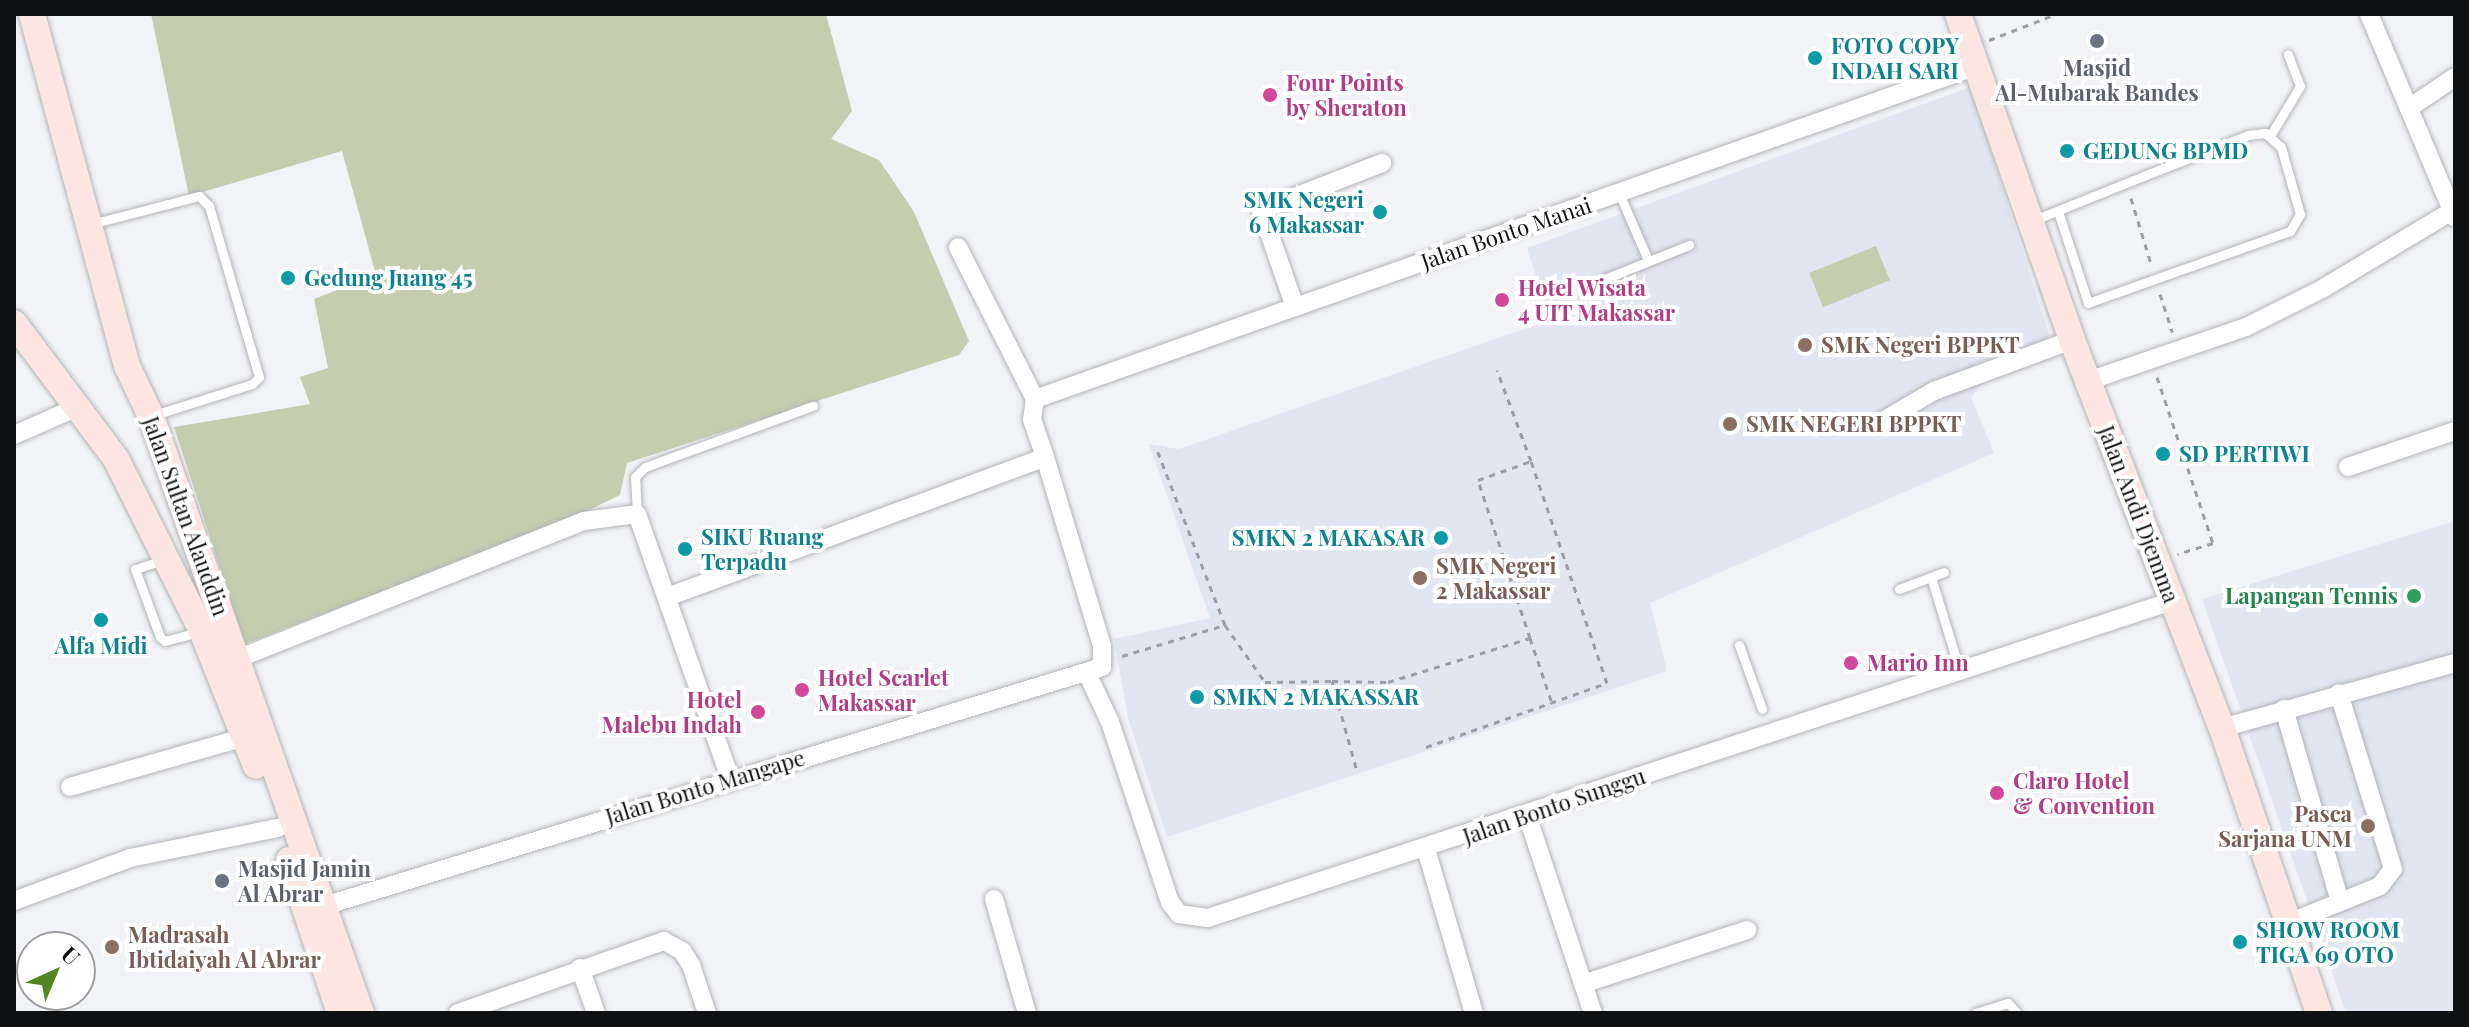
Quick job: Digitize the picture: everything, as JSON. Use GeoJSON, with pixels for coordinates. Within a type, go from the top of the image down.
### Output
{"type":"FeatureCollection","features":[{"type":"Feature","properties":{"kind":"main road","name":"Jalan Sultan Alauddin"},"geometry":{"type":"LineString","coordinates":[[32,14],[127,366],[151,416],[237,659],[334,903],[361,1013]]}},
{"type":"Feature","properties":{"kind":"main road","name":"Jalan Andi Djemma"},"geometry":{"type":"LineString","coordinates":[[1958,14],[2072,340],[2222,728],[2319,1013]]}},
{"type":"Feature","properties":{"kind":"main road","name":"Jalan Sultan Alauddin"},"geometry":{"type":"LineString","coordinates":[[14,323],[80,406],[116,459],[245,737],[340,1013]]}},
{"type":"Feature","properties":{"kind":"main road"},"geometry":{"type":"LineString","coordinates":[[116,459],[138,465],[145,455],[126,388],[127,366]]}},
{"type":"Feature","properties":{"kind":"street"},"geometry":{"type":"LineString","coordinates":[[2088,381],[2152,362],[2246,327],[2309,295],[2454,212],[2369,14]]}},
{"type":"Feature","properties":{"kind":"street","name":"Jalan Bonto Manai"},"geometry":{"type":"LineString","coordinates":[[1035,399],[1619,193],[1973,57]]}},
{"type":"Feature","properties":{"kind":"street"},"geometry":{"type":"LineString","coordinates":[[2409,108],[2455,77]]}},
{"type":"Feature","properties":{"kind":"street"},"geometry":{"type":"LineString","coordinates":[[1295,307],[1261,210],[1382,163]]}},
{"type":"Feature","properties":{"kind":"street"},"geometry":{"type":"LineString","coordinates":[[958,247],[1035,399],[1032,420],[1105,659],[1102,667],[1087,673]]}},
{"type":"Feature","properties":{"kind":"street"},"geometry":{"type":"LineString","coordinates":[[1883,421],[1934,391],[2072,340]]}},
{"type":"Feature","properties":{"kind":"street"},"geometry":{"type":"LineString","coordinates":[[14,435],[80,406]]}},
{"type":"Feature","properties":{"kind":"street"},"geometry":{"type":"LineString","coordinates":[[2348,467],[2455,431]]}},
{"type":"Feature","properties":{"kind":"street"},"geometry":{"type":"LineString","coordinates":[[670,596],[1045,457]]}},
{"type":"Feature","properties":{"kind":"street"},"geometry":{"type":"LineString","coordinates":[[237,659],[584,521],[637,514],[670,596],[730,778]]}},
{"type":"Feature","properties":{"kind":"street","name":"Jalan Bonto Sunggu"},"geometry":{"type":"LineString","coordinates":[[1087,673],[1110,722],[1170,902],[1179,914],[1208,918],[1527,815],[1769,727],[1960,672],[2172,601]]}},
{"type":"Feature","properties":{"kind":"street"},"geometry":{"type":"LineString","coordinates":[[2222,728],[2455,663]]}},
{"type":"Feature","properties":{"kind":"street","name":"Jalan Bonto Mangape"},"geometry":{"type":"LineString","coordinates":[[334,903],[730,778],[1087,673]]}},
{"type":"Feature","properties":{"kind":"street"},"geometry":{"type":"LineString","coordinates":[[2288,923],[2380,886],[2393,869],[2339,693]]}},
{"type":"Feature","properties":{"kind":"street"},"geometry":{"type":"LineString","coordinates":[[2284,709],[2340,902]]}},
{"type":"Feature","properties":{"kind":"street"},"geometry":{"type":"LineString","coordinates":[[70,787],[245,737]]}},
{"type":"Feature","properties":{"kind":"street"},"geometry":{"type":"LineString","coordinates":[[1527,815],[1593,1013]]}},
{"type":"Feature","properties":{"kind":"street"},"geometry":{"type":"LineString","coordinates":[[14,901],[130,858],[278,828]]}},
{"type":"Feature","properties":{"kind":"street"},"geometry":{"type":"LineString","coordinates":[[1426,849],[1474,1013]]}},
{"type":"Feature","properties":{"kind":"street"},"geometry":{"type":"LineString","coordinates":[[994,899],[1027,1013]]}},
{"type":"Feature","properties":{"kind":"street"},"geometry":{"type":"LineString","coordinates":[[1583,984],[1747,930]]}},
{"type":"Feature","properties":{"kind":"street"},"geometry":{"type":"LineString","coordinates":[[458,1013],[664,941],[682,951],[691,965],[707,1013]]}},
{"type":"Feature","properties":{"kind":"street"},"geometry":{"type":"LineString","coordinates":[[580,968],[596,1013]]}},
{"type":"Feature","properties":{"kind":"lane"},"geometry":{"type":"LineString","coordinates":[[2270,136],[2300,86],[2288,54]]}},
{"type":"Feature","properties":{"kind":"lane"},"geometry":{"type":"LineString","coordinates":[[2031,222],[2058,211],[2248,135],[2270,136],[2281,147],[2300,214],[2296,226],[2088,303],[2058,211]]}},
{"type":"Feature","properties":{"kind":"lane"},"geometry":{"type":"LineString","coordinates":[[1619,193],[1648,260]]}},
{"type":"Feature","properties":{"kind":"lane"},"geometry":{"type":"LineString","coordinates":[[87,226],[199,196],[209,206],[259,377],[252,384],[151,416]]}},
{"type":"Feature","properties":{"kind":"lane"},"geometry":{"type":"LineString","coordinates":[[1602,280],[1689,245]]}},
{"type":"Feature","properties":{"kind":"lane"},"geometry":{"type":"LineString","coordinates":[[637,514],[635,477],[645,467],[813,406]]}},
{"type":"Feature","properties":{"kind":"lane"},"geometry":{"type":"LineString","coordinates":[[161,561],[135,569],[160,637],[165,641],[197,632]]}},
{"type":"Feature","properties":{"kind":"lane"},"geometry":{"type":"LineString","coordinates":[[1899,589],[1944,572]]}},
{"type":"Feature","properties":{"kind":"lane"},"geometry":{"type":"LineString","coordinates":[[1931,577],[1960,672]]}},
{"type":"Feature","properties":{"kind":"lane"},"geometry":{"type":"LineString","coordinates":[[1739,645],[1762,709]]}},
{"type":"Feature","properties":{"kind":"lane"},"geometry":{"type":"LineString","coordinates":[[1975,1013],[2008,1003],[2017,1013]]}},
{"type":"Feature","properties":{"kind":"path"},"geometry":{"type":"LineString","coordinates":[[1973,57],[2056,14]]}},
{"type":"Feature","properties":{"kind":"path"},"geometry":{"type":"LineString","coordinates":[[2152,362],[2213,543],[2156,560]]}},
{"type":"Feature","properties":{"kind":"path"},"geometry":{"type":"LineString","coordinates":[[1426,747],[1553,706],[1607,683],[1497,370]]}},
{"type":"Feature","properties":{"kind":"path"},"geometry":{"type":"LineString","coordinates":[[1158,452],[1225,625],[1265,682],[1388,682],[1530,638]]}},
{"type":"Feature","properties":{"kind":"path"},"geometry":{"type":"LineString","coordinates":[[1531,461],[1478,480],[1553,706]]}},
{"type":"Feature","properties":{"kind":"path"},"geometry":{"type":"LineString","coordinates":[[1105,659],[1148,651],[1225,625]]}},
{"type":"Feature","properties":{"kind":"path"},"geometry":{"type":"LineString","coordinates":[[1332,681],[1357,771]]}},
{"type":"Feature","properties":{"kind":"shaded area"},"geometry":{"type":"Polygon","coordinates":[[[1970,87],[2049,334],[2050,355],[1984,382],[1971,397],[1994,453],[1650,603],[1667,671],[1167,837],[1128,718],[1114,639],[1210,618],[1149,444],[1179,449],[1550,320],[1527,248],[1970,87]]]}},
{"type":"Feature","properties":{"kind":"shaded area","name":"Pasca Sarjana UNM"},"geometry":{"type":"Polygon","coordinates":[[[2455,521],[2455,1013],[2346,1013],[2202,599],[2455,521]]]}},
{"type":"Feature","properties":{"kind":"green space"},"geometry":{"type":"Polygon","coordinates":[[[151,14],[826,14],[852,111],[831,139],[879,160],[914,212],[969,341],[959,355],[627,463],[620,495],[577,516],[245,644],[174,427],[310,404],[300,377],[328,368],[314,299],[376,275],[342,151],[189,196],[151,14]]]}},
{"type":"Feature","properties":{"kind":"green space"},"geometry":{"type":"Polygon","coordinates":[[[1876,246],[1890,280],[1823,307],[1809,273],[1876,246]]]}},
{"type":"Feature","properties":{"kind":"place","name":"Masjid Al-Mubarak Bandes"},"geometry":{"type":"Point","coordinates":[2097,41]}},
{"type":"Feature","properties":{"kind":"place","name":"FOTO COPY INDAH SARI"},"geometry":{"type":"Point","coordinates":[1815,58]}},
{"type":"Feature","properties":{"kind":"place","name":"Four Points by Sheraton"},"geometry":{"type":"Point","coordinates":[1270,95]}},
{"type":"Feature","properties":{"kind":"place","name":"GEDUNG BPMD"},"geometry":{"type":"Point","coordinates":[2067,151]}},
{"type":"Feature","properties":{"kind":"place","name":"SMK Negeri 6 Makassar"},"geometry":{"type":"Point","coordinates":[1380,212]}},
{"type":"Feature","properties":{"kind":"place","name":"Gedung Juang 45"},"geometry":{"type":"Point","coordinates":[288,278]}},
{"type":"Feature","properties":{"kind":"place","name":"Hotel Wisata 4 UIT Makassar"},"geometry":{"type":"Point","coordinates":[1502,300]}},
{"type":"Feature","properties":{"kind":"place","name":"SMK Negeri BPPKT"},"geometry":{"type":"Point","coordinates":[1805,345]}},
{"type":"Feature","properties":{"kind":"place","name":"SMK NEGERI BPPKT"},"geometry":{"type":"Point","coordinates":[1730,424]}},
{"type":"Feature","properties":{"kind":"place","name":"SD PERTIWI"},"geometry":{"type":"Point","coordinates":[2163,454]}},
{"type":"Feature","properties":{"kind":"place","name":"SMKN 2 MAKASAR"},"geometry":{"type":"Point","coordinates":[1441,538]}},
{"type":"Feature","properties":{"kind":"place","name":"SIKU Ruang Terpadu"},"geometry":{"type":"Point","coordinates":[685,549]}},
{"type":"Feature","properties":{"kind":"place","name":"SMK Negeri 2 Makassar"},"geometry":{"type":"Point","coordinates":[1420,578]}},
{"type":"Feature","properties":{"kind":"place","name":"Lapangan Tennis"},"geometry":{"type":"Point","coordinates":[2414,596]}},
{"type":"Feature","properties":{"kind":"place","name":"Alfa Midi"},"geometry":{"type":"Point","coordinates":[101,620]}},
{"type":"Feature","properties":{"kind":"place","name":"Mario Inn"},"geometry":{"type":"Point","coordinates":[1851,663]}},
{"type":"Feature","properties":{"kind":"place","name":"Hotel Scarlet Makassar"},"geometry":{"type":"Point","coordinates":[802,690]}},
{"type":"Feature","properties":{"kind":"place","name":"SMKN 2 MAKASSAR"},"geometry":{"type":"Point","coordinates":[1197,697]}},
{"type":"Feature","properties":{"kind":"place","name":"Hotel Malebu Indah"},"geometry":{"type":"Point","coordinates":[758,712]}},
{"type":"Feature","properties":{"kind":"place","name":"Claro Hotel & Convention"},"geometry":{"type":"Point","coordinates":[1997,793]}},
{"type":"Feature","properties":{"kind":"place","name":"Pasca Sarjana UNM"},"geometry":{"type":"Point","coordinates":[2368,826]}},
{"type":"Feature","properties":{"kind":"place","name":"Masjid Jamin Al Abrar"},"geometry":{"type":"Point","coordinates":[222,881]}},
{"type":"Feature","properties":{"kind":"place","name":"SHOW ROOM TIGA 69 OTO"},"geometry":{"type":"Point","coordinates":[2240,942]}},
{"type":"Feature","properties":{"kind":"place","name":"Madrasah Ibtidaiyah Al Abrar"},"geometry":{"type":"Point","coordinates":[112,947]}}]}
